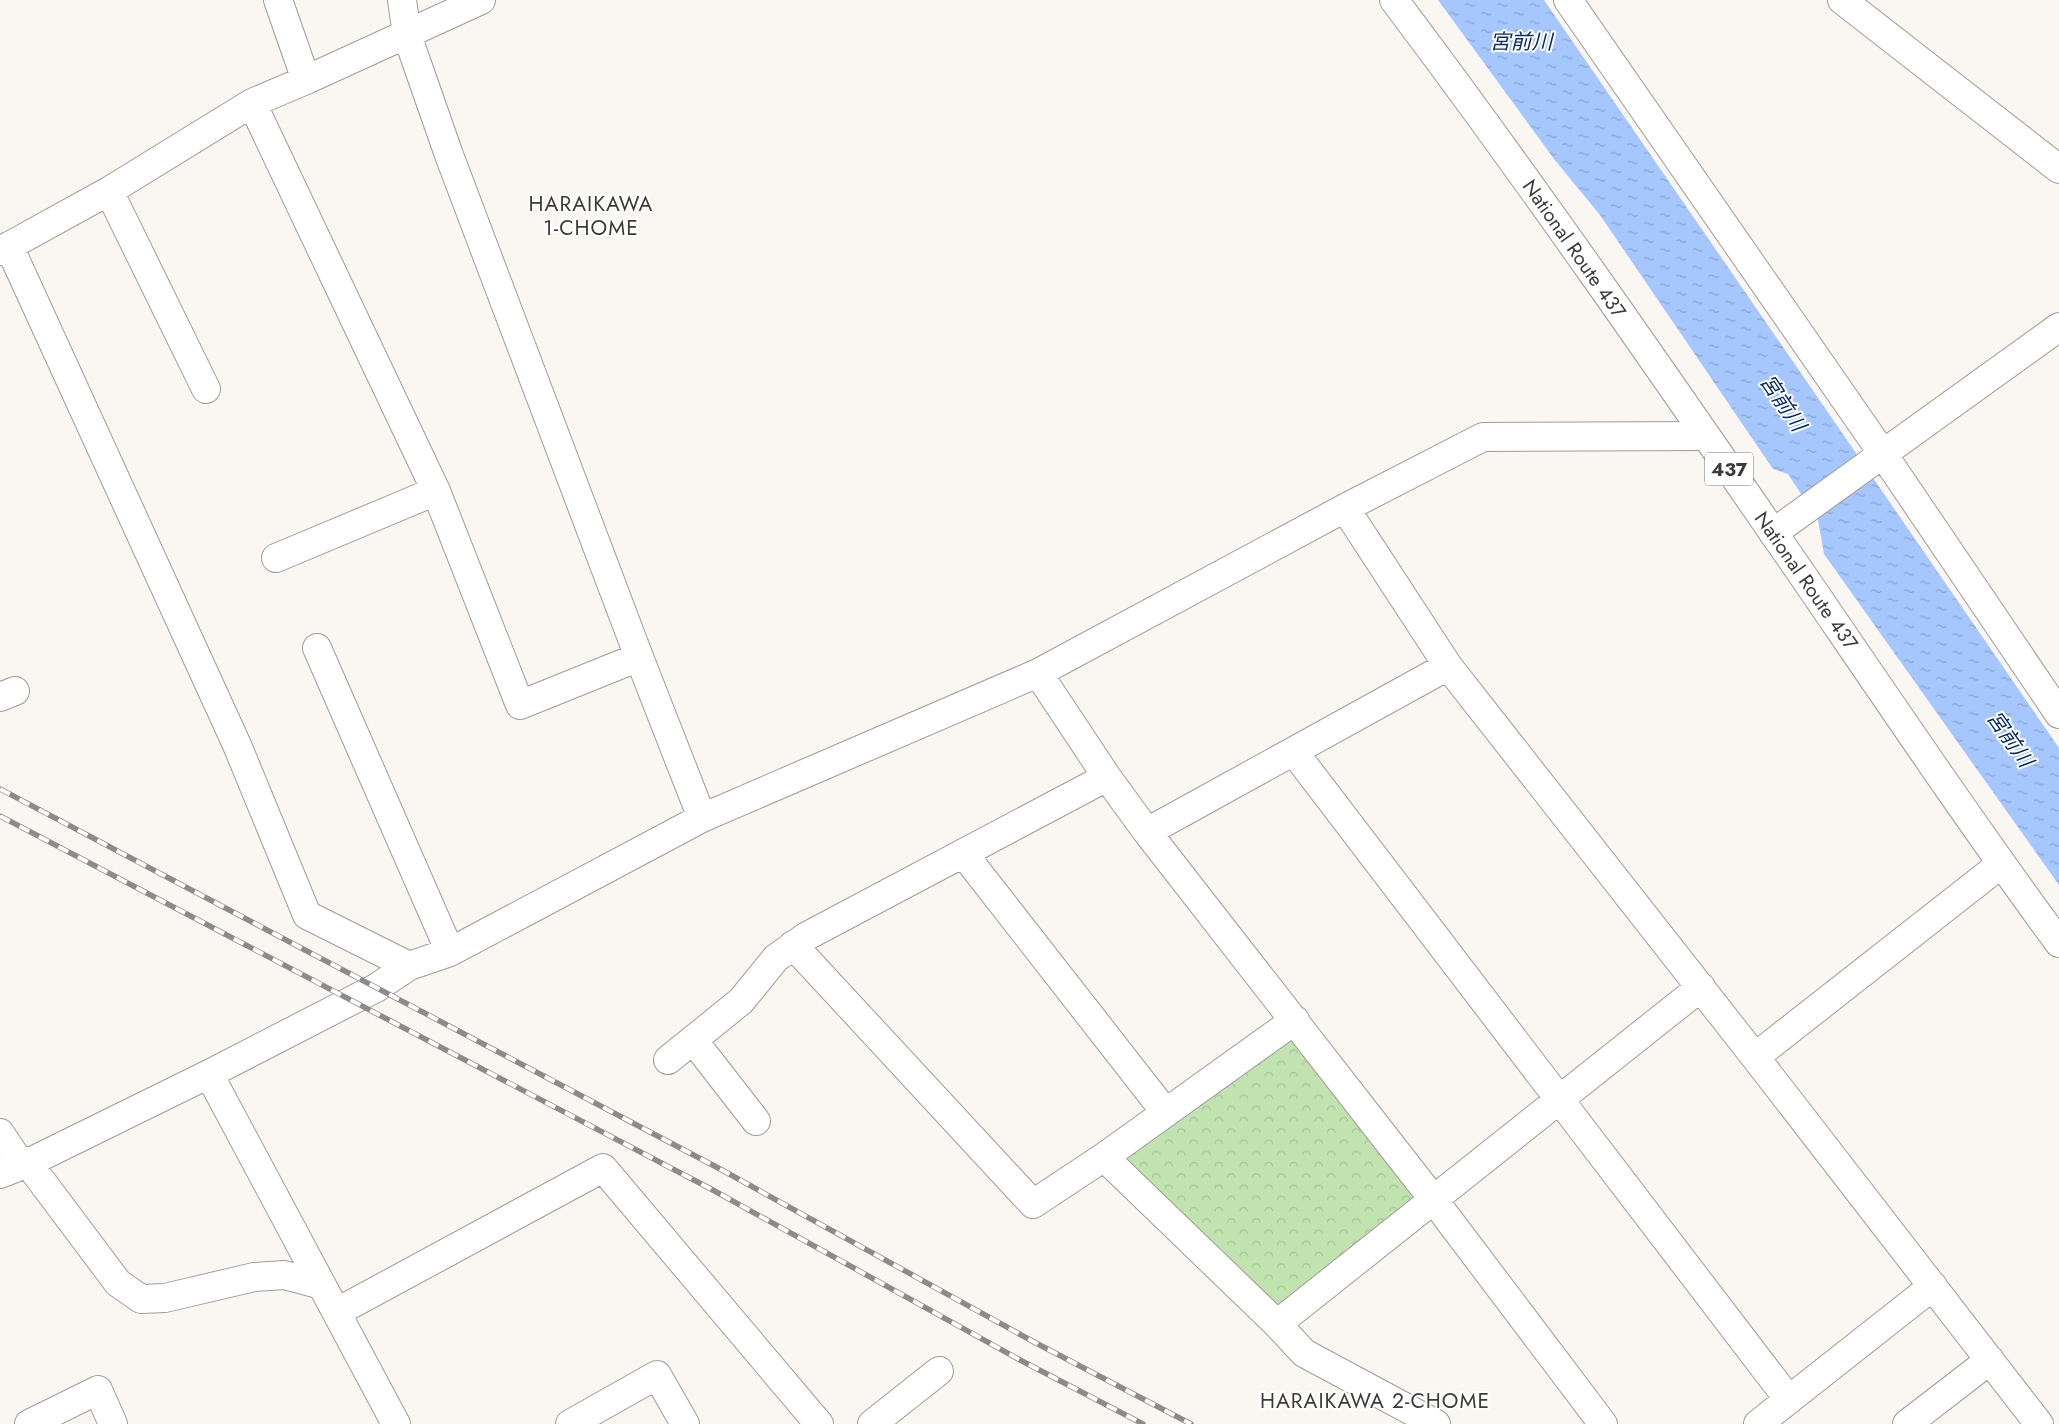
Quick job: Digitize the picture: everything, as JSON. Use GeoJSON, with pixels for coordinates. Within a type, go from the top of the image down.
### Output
{"type":"FeatureCollection","features":[{"type":"Feature","properties":{"kind":"main road"},"geometry":{"type":"LineString","coordinates":[[278,0],[306,80]]}},
{"type":"Feature","properties":{"kind":"main road"},"geometry":{"type":"LineString","coordinates":[[402,0],[407,35],[449,155],[702,818]]}},
{"type":"Feature","properties":{"kind":"main road"},"geometry":{"type":"LineString","coordinates":[[409,966],[307,915],[238,745],[5,248],[109,191],[252,103],[407,35],[481,0]]}},
{"type":"Feature","properties":{"kind":"main road","name":"National Route 437"},"geometry":{"type":"LineString","coordinates":[[1394,0],[1449,73],[1706,436],[2001,864],[2059,943]]}},
{"type":"Feature","properties":{"kind":"main road"},"geometry":{"type":"LineString","coordinates":[[1568,0],[1877,459],[2059,714]]}},
{"type":"Feature","properties":{"kind":"main road"},"geometry":{"type":"LineString","coordinates":[[1853,3],[2059,169]]}},
{"type":"Feature","properties":{"kind":"main road"},"geometry":{"type":"LineString","coordinates":[[252,103],[436,491],[520,705],[639,657]]}},
{"type":"Feature","properties":{"kind":"main road"},"geometry":{"type":"LineString","coordinates":[[109,191],[206,389]]}},
{"type":"Feature","properties":{"kind":"main road"},"geometry":{"type":"LineString","coordinates":[[1773,533],[2059,327]]}},
{"type":"Feature","properties":{"kind":"main road"},"geometry":{"type":"LineString","coordinates":[[0,1174],[28,1163],[209,1074],[376,988],[409,966],[450,952],[702,818],[1038,673],[1345,508],[1483,437],[1706,436]]}},
{"type":"Feature","properties":{"kind":"main road"},"geometry":{"type":"LineString","coordinates":[[276,558],[436,491]]}},
{"type":"Feature","properties":{"kind":"main road"},"geometry":{"type":"LineString","coordinates":[[1345,508],[1448,666],[1755,1056],[2039,1424]]}},
{"type":"Feature","properties":{"kind":"main road"},"geometry":{"type":"LineString","coordinates":[[316,648],[450,952]]}},
{"type":"Feature","properties":{"kind":"main road"},"geometry":{"type":"LineString","coordinates":[[1147,832],[1448,666]]}},
{"type":"Feature","properties":{"kind":"main road"},"geometry":{"type":"LineString","coordinates":[[1038,673],[1107,777],[1147,832],[1433,1199],[1603,1424]]}},
{"type":"Feature","properties":{"kind":"main road"},"geometry":{"type":"LineString","coordinates":[[1294,752],[1788,1400]]}},
{"type":"Feature","properties":{"kind":"main road"},"geometry":{"type":"LineString","coordinates":[[668,1060],[741,1001],[776,958],[793,945],[1107,777]]}},
{"type":"Feature","properties":{"kind":"main road"},"geometry":{"type":"LineString","coordinates":[[963,853],[1166,1113]]}},
{"type":"Feature","properties":{"kind":"main road"},"geometry":{"type":"LineString","coordinates":[[1755,1056],[2001,864]]}},
{"type":"Feature","properties":{"kind":"main road"},"geometry":{"type":"LineString","coordinates":[[793,945],[1033,1204],[1104,1157],[1295,1020]]}},
{"type":"Feature","properties":{"kind":"main road"},"geometry":{"type":"LineString","coordinates":[[1277,1324],[1701,987]]}},
{"type":"Feature","properties":{"kind":"main road"},"geometry":{"type":"LineString","coordinates":[[692,1040],[756,1121]]}},
{"type":"Feature","properties":{"kind":"main road"},"geometry":{"type":"LineString","coordinates":[[209,1074],[338,1312],[396,1424]]}},
{"type":"Feature","properties":{"kind":"main road"},"geometry":{"type":"LineString","coordinates":[[0,1133],[16,1157],[28,1163],[118,1283],[141,1299],[165,1298],[254,1276],[284,1275],[322,1285]]}},
{"type":"Feature","properties":{"kind":"main road"},"geometry":{"type":"LineString","coordinates":[[1104,1157],[1277,1324],[1304,1353],[1436,1424]]}},
{"type":"Feature","properties":{"kind":"main road"},"geometry":{"type":"LineString","coordinates":[[338,1312],[603,1168],[819,1424]]}},
{"type":"Feature","properties":{"kind":"main road"},"geometry":{"type":"LineString","coordinates":[[1758,1424],[1933,1286]]}},
{"type":"Feature","properties":{"kind":"main road"},"geometry":{"type":"LineString","coordinates":[[1907,1424],[1990,1360]]}},
{"type":"Feature","properties":{"kind":"main road"},"geometry":{"type":"LineString","coordinates":[[872,1424],[939,1371]]}},
{"type":"Feature","properties":{"kind":"main road"},"geometry":{"type":"LineString","coordinates":[[570,1424],[657,1375],[685,1424]]}},
{"type":"Feature","properties":{"kind":"main road"},"geometry":{"type":"LineString","coordinates":[[29,1424],[98,1390],[113,1424]]}},
{"type":"Feature","properties":{"kind":"green space"},"geometry":{"type":"Polygon","coordinates":[[[1295,1035],[1420,1201],[1280,1312],[1121,1158],[1295,1035]]]}},
{"type":"Feature","properties":{"kind":"water","name":"宮前川"},"geometry":{"type":"Polygon","coordinates":[[[1438,0],[1544,0],[2059,748],[2059,885],[1824,554],[1818,520],[1788,474],[1773,469],[1600,215],[1554,159],[1438,0]]]}},
{"type":"Feature","properties":{"kind":"railway"},"geometry":{"type":"LineString","coordinates":[[0,789],[722,1170],[1034,1342],[1191,1424]]}},
{"type":"Feature","properties":{"kind":"railway"},"geometry":{"type":"LineString","coordinates":[[0,816],[711,1189],[1022,1361],[1143,1424]]}},
{"type":"Feature","properties":{"kind":"district","name":"HARAIKAWA 1-CHOME"},"geometry":{"type":"Point","coordinates":[591,216]}},
{"type":"Feature","properties":{"kind":"district","name":"HARAIKAWA 2-CHOME"},"geometry":{"type":"Point","coordinates":[1375,1401]}}]}
